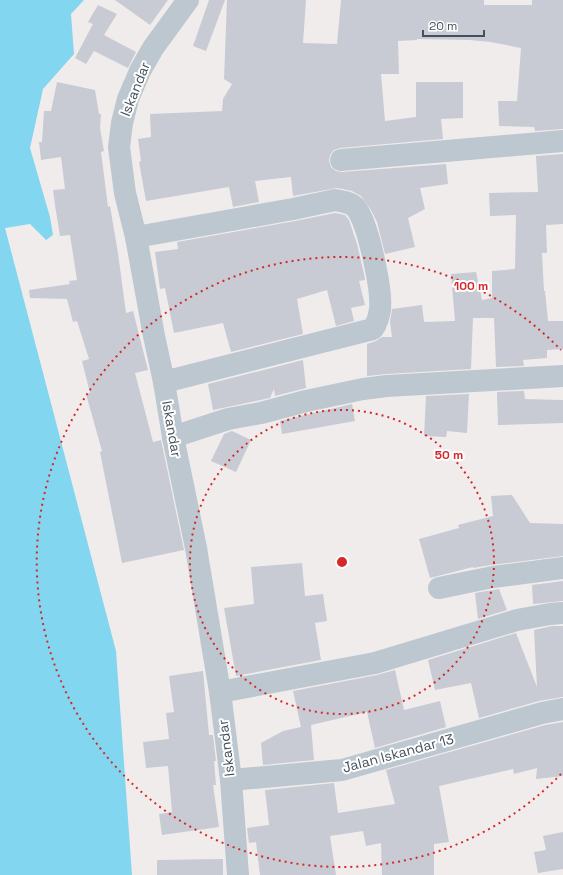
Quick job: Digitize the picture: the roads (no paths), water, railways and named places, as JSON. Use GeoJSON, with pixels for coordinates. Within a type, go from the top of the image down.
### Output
{"type":"FeatureCollection","features":[{"type":"Feature","properties":{"kind":"street","name":"Iskandar"},"geometry":{"type":"LineString","coordinates":[[188,0],[153,48],[140,71],[128,99],[122,123],[119,147],[125,193],[136,237],[164,382],[172,437],[196,548],[220,692],[230,780],[238,875]]}},
{"type":"Feature","properties":{"kind":"street"},"geometry":{"type":"LineString","coordinates":[[341,160],[563,141]]}},
{"type":"Feature","properties":{"kind":"street"},"geometry":{"type":"LineString","coordinates":[[136,237],[335,200],[355,207],[368,238],[376,269],[380,308],[377,322],[372,329],[164,382]]}},
{"type":"Feature","properties":{"kind":"street"},"geometry":{"type":"LineString","coordinates":[[172,437],[228,419],[261,413],[306,400],[363,389],[387,386],[563,376]]}},
{"type":"Feature","properties":{"kind":"street"},"geometry":{"type":"LineString","coordinates":[[439,588],[493,576],[563,568]]}},
{"type":"Feature","properties":{"kind":"street"},"geometry":{"type":"LineString","coordinates":[[220,692],[375,663],[517,620],[563,613]]}},
{"type":"Feature","properties":{"kind":"street","name":"Jalan Iskandar 13"},"geometry":{"type":"LineString","coordinates":[[230,780],[342,770],[542,713],[563,709]]}},
{"type":"Feature","properties":{"kind":"water"},"geometry":{"type":"Polygon","coordinates":[[[0,0],[84,0],[71,14],[74,54],[43,89],[30,148],[50,217],[53,235],[46,240],[30,224],[5,228],[116,651],[132,875],[0,875],[0,0]]]}}]}
